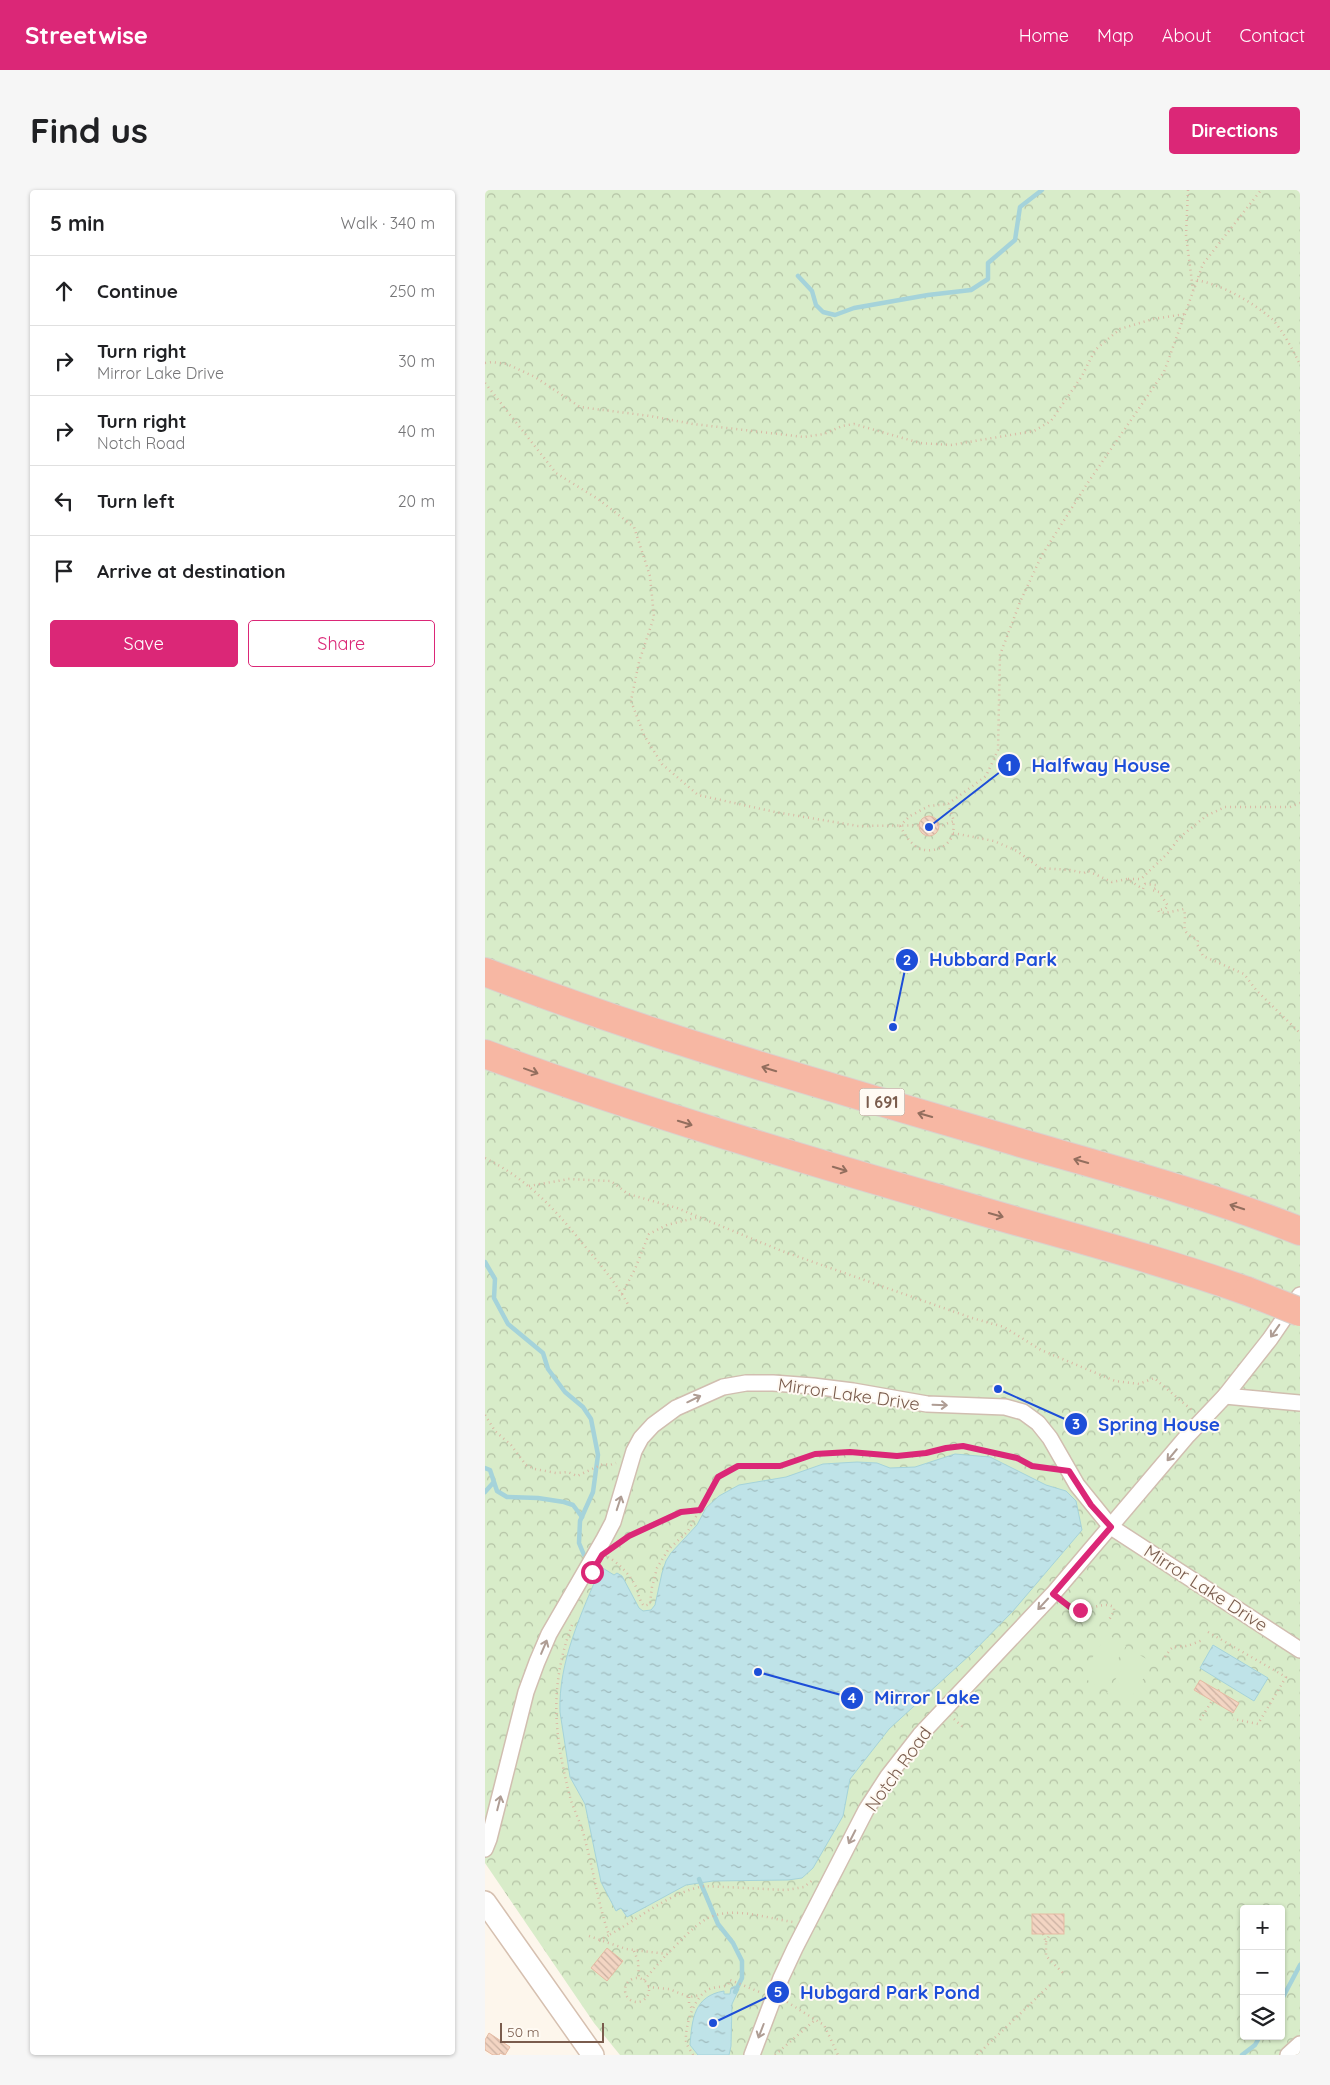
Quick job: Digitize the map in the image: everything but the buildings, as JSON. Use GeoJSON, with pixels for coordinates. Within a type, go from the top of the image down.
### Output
{"type":"FeatureCollection","features":[{"type":"Feature","properties":{"kind":"highway","name":"I 691"},"geometry":{"type":"LineString","coordinates":[[485,972],[615,1020],[706,1050],[1198,1195],[1291,1228]]}},
{"type":"Feature","properties":{"kind":"highway"},"geometry":{"type":"LineString","coordinates":[[485,1054],[684,1123],[1119,1251],[1247,1291],[1300,1312]]}},
{"type":"Feature","properties":{"kind":"main road"},"geometry":{"type":"LineString","coordinates":[[485,1902],[593,2055]]}},
{"type":"Feature","properties":{"kind":"street","name":"Notch Road"},"geometry":{"type":"LineString","coordinates":[[752,2055],[795,1948],[866,1810],[903,1756],[920,1735],[1053,1594],[1203,1419],[1225,1396],[1270,1339],[1300,1295]]}},
{"type":"Feature","properties":{"kind":"street","name":"Mirror Lake Drive"},"geometry":{"type":"LineString","coordinates":[[485,1850],[526,1692],[549,1634],[609,1530],[634,1451],[641,1438],[653,1424],[676,1408],[723,1387],[746,1383],[773,1382],[853,1391],[927,1404],[1005,1407],[1023,1412],[1038,1423],[1050,1438],[1091,1505],[1111,1527],[1300,1650]]}},
{"type":"Feature","properties":{"kind":"street"},"geometry":{"type":"LineString","coordinates":[[1225,1396],[1300,1403]]}},
{"type":"Feature","properties":{"kind":"street"},"geometry":{"type":"LineString","coordinates":[[1289,2055],[1300,2044]]}},
{"type":"Feature","properties":{"kind":"path"},"geometry":{"type":"LineString","coordinates":[[1188,190],[1186,235],[1193,291]]}},
{"type":"Feature","properties":{"kind":"path"},"geometry":{"type":"LineString","coordinates":[[900,826],[909,816],[929,806],[948,804],[986,776],[998,750],[1000,655],[1020,602],[1042,555],[1087,484],[1164,372],[1203,264],[1261,190]]}},
{"type":"Feature","properties":{"kind":"path"},"geometry":{"type":"LineString","coordinates":[[1197,280],[1217,285],[1246,300],[1273,320],[1295,354],[1300,366]]}},
{"type":"Feature","properties":{"kind":"path"},"geometry":{"type":"LineString","coordinates":[[485,363],[507,364],[535,377],[580,407],[650,416],[693,424],[804,437],[824,434],[842,426],[854,424],[920,443],[951,445],[1034,431],[1051,421],[1082,376],[1095,350],[1120,329],[1153,319],[1185,314]]}},
{"type":"Feature","properties":{"kind":"path"},"geometry":{"type":"LineString","coordinates":[[485,383],[555,473],[598,499],[633,527],[650,576],[654,617],[639,662],[631,701],[644,735],[663,764],[698,795],[775,812],[858,826],[943,825],[953,821]]}},
{"type":"Feature","properties":{"kind":"path"},"geometry":{"type":"LineString","coordinates":[[953,833],[994,841],[1017,851],[1040,868],[1084,873],[1088,871],[1112,882],[1127,878],[1141,879],[1169,852],[1179,838],[1206,816],[1225,807],[1290,807],[1300,803]]}},
{"type":"Feature","properties":{"kind":"path"},"geometry":{"type":"LineString","coordinates":[[900,826],[907,838],[916,847],[929,850],[942,848],[953,833],[953,821],[948,804]]}},
{"type":"Feature","properties":{"kind":"path"},"geometry":{"type":"LineString","coordinates":[[1127,878],[1143,889],[1145,884],[1156,886],[1152,890],[1153,892],[1159,892],[1167,906],[1165,909],[1158,910],[1159,912],[1165,913],[1184,909],[1187,920],[1185,932],[1187,935],[1198,940],[1197,944],[1203,956],[1245,974],[1257,991],[1300,1033]]}},
{"type":"Feature","properties":{"kind":"path"},"geometry":{"type":"LineString","coordinates":[[485,1158],[529,1186],[542,1197],[607,1272],[629,1306]]}},
{"type":"Feature","properties":{"kind":"path"},"geometry":{"type":"LineString","coordinates":[[529,1186],[569,1179],[611,1181],[628,1194],[701,1217],[782,1251],[851,1274],[907,1296],[1004,1327],[1041,1350],[1115,1381],[1139,1384],[1154,1378],[1203,1419]]}},
{"type":"Feature","properties":{"kind":"path"},"geometry":{"type":"LineString","coordinates":[[622,1294],[635,1269],[649,1234],[667,1225],[701,1217]]}},
{"type":"Feature","properties":{"kind":"path"},"geometry":{"type":"LineString","coordinates":[[485,1415],[495,1430],[511,1445],[526,1465],[535,1469],[556,1473],[568,1472],[577,1476],[603,1464]]}},
{"type":"Feature","properties":{"kind":"path"},"geometry":{"type":"LineString","coordinates":[[602,1555],[611,1558],[623,1568],[635,1586],[640,1601],[645,1606],[650,1604],[651,1587],[657,1568],[668,1550],[688,1531],[718,1477],[738,1466],[780,1466],[815,1454],[850,1452],[897,1456],[963,1446],[1017,1458],[1032,1466],[1069,1471]]}},
{"type":"Feature","properties":{"kind":"path"},"geometry":{"type":"LineString","coordinates":[[614,1546],[629,1536],[665,1518],[681,1512],[700,1510]]}},
{"type":"Feature","properties":{"kind":"path"},"geometry":{"type":"LineString","coordinates":[[1053,1594],[1070,1607],[1080,1610],[1109,1604],[1114,1607],[1114,1611],[1109,1620]]}},
{"type":"Feature","properties":{"kind":"path"},"geometry":{"type":"LineString","coordinates":[[572,1624],[560,1667],[555,1698],[555,1716],[571,1798],[583,1829],[595,1886],[609,1935]]}},
{"type":"Feature","properties":{"kind":"path"},"geometry":{"type":"LineString","coordinates":[[1208,1632],[1286,1677],[1258,1724],[1233,1719]]}},
{"type":"Feature","properties":{"kind":"path"},"geometry":{"type":"LineString","coordinates":[[1165,1657],[1175,1646],[1187,1646],[1203,1640]]}},
{"type":"Feature","properties":{"kind":"path"},"geometry":{"type":"LineString","coordinates":[[1200,1720],[1220,1688]]}},
{"type":"Feature","properties":{"kind":"path"},"geometry":{"type":"LineString","coordinates":[[599,1941],[672,1898],[696,1887],[786,1890],[803,1887],[818,1873]]}},
{"type":"Feature","properties":{"kind":"path"},"geometry":{"type":"LineString","coordinates":[[644,1980],[667,1954],[708,1918],[724,1914],[758,1915],[792,1922],[809,1922]]}},
{"type":"Feature","properties":{"kind":"path"},"geometry":{"type":"LineString","coordinates":[[1043,1934],[1046,1942],[1046,1956],[1063,1973]]}},
{"type":"Feature","properties":{"kind":"path"},"geometry":{"type":"LineString","coordinates":[[1046,1942],[1050,1934]]}},
{"type":"Feature","properties":{"kind":"path"},"geometry":{"type":"LineString","coordinates":[[589,1936],[599,1941],[634,1950],[667,1954]]}},
{"type":"Feature","properties":{"kind":"path"},"geometry":{"type":"LineString","coordinates":[[634,1950],[638,1961],[639,1979]]}},
{"type":"Feature","properties":{"kind":"path"},"geometry":{"type":"LineString","coordinates":[[633,1979],[639,1979],[644,1980],[648,1987],[648,1995],[643,2000],[635,2002],[628,1998],[625,1991],[627,1983],[633,1979]]}},
{"type":"Feature","properties":{"kind":"path"},"geometry":{"type":"LineString","coordinates":[[693,2055],[686,2042],[692,2010],[701,1995],[711,1988],[728,1985],[730,1980],[757,1992]]}},
{"type":"Feature","properties":{"kind":"path"},"geometry":{"type":"LineString","coordinates":[[977,2055],[1050,1985]]}},
{"type":"Feature","properties":{"kind":"path"},"geometry":{"type":"LineString","coordinates":[[648,1987],[669,1989],[689,1997],[701,1995]]}},
{"type":"Feature","properties":{"kind":"path"},"geometry":{"type":"LineString","coordinates":[[775,1994],[824,2025],[838,2055]]}},
{"type":"Feature","properties":{"kind":"path"},"geometry":{"type":"LineString","coordinates":[[689,1997],[689,2004],[692,2010]]}},
{"type":"Feature","properties":{"kind":"path"},"geometry":{"type":"LineString","coordinates":[[775,2055],[815,2020]]}},
{"type":"Feature","properties":{"kind":"green space"},"geometry":{"type":"Polygon","coordinates":[[[485,190],[1300,190],[1300,2055],[620,2055],[594,2023],[485,1863],[485,190]]]}},
{"type":"Feature","properties":{"kind":"green space"},"geometry":{"type":"Polygon","coordinates":[[[1107,1634],[1126,1646],[1100,1688],[1081,1676],[1107,1634]]]}},
{"type":"Feature","properties":{"kind":"green space"},"geometry":{"type":"Polygon","coordinates":[[[1133,1651],[1153,1663],[1127,1705],[1107,1693],[1133,1651]]]}},
{"type":"Feature","properties":{"kind":"water"},"geometry":{"type":"Polygon","coordinates":[[[955,1454],[990,1457],[1046,1485],[1066,1491],[1076,1501],[1082,1530],[1013,1611],[972,1653],[889,1729],[850,1779],[843,1816],[813,1868],[802,1878],[788,1880],[713,1881],[686,1885],[627,1917],[621,1908],[616,1911],[601,1882],[585,1804],[570,1777],[560,1712],[560,1693],[567,1656],[579,1619],[601,1567],[614,1575],[617,1573],[622,1576],[639,1608],[643,1611],[651,1610],[655,1605],[662,1573],[671,1553],[697,1525],[706,1508],[719,1496],[739,1485],[786,1477],[823,1464],[857,1462],[877,1463],[890,1468],[915,1467],[955,1454]]]}},
{"type":"Feature","properties":{"kind":"water"},"geometry":{"type":"Polygon","coordinates":[[[1213,1645],[1268,1678],[1254,1701],[1200,1668],[1213,1645]]]}},
{"type":"Feature","properties":{"kind":"water"},"geometry":{"type":"Polygon","coordinates":[[[735,1986],[739,1989],[732,2004],[729,2055],[698,2055],[690,2045],[692,2026],[697,2010],[706,1998],[724,1991],[724,1994],[730,1994],[731,1988],[735,1986]]]}},
{"type":"Feature","properties":{"kind":"waterway"},"geometry":{"type":"LineString","coordinates":[[798,276],[812,291],[816,305],[823,312],[835,315],[854,308],[928,295],[971,290],[988,279],[988,263],[1015,240],[1020,207],[1042,190]]}},
{"type":"Feature","properties":{"kind":"waterway"},"geometry":{"type":"LineString","coordinates":[[485,1262],[495,1279],[494,1298],[508,1324],[543,1353],[548,1369],[565,1392],[583,1407],[591,1419],[598,1455],[593,1492],[580,1521],[579,1543],[584,1555]]}},
{"type":"Feature","properties":{"kind":"waterway"},"geometry":{"type":"LineString","coordinates":[[485,1468],[490,1470],[497,1491],[507,1497],[538,1498],[564,1502],[573,1505],[582,1517]]}},
{"type":"Feature","properties":{"kind":"waterway"},"geometry":{"type":"LineString","coordinates":[[485,1492],[493,1483]]}},
{"type":"Feature","properties":{"kind":"waterway"},"geometry":{"type":"LineString","coordinates":[[699,1879],[718,1924],[733,1943],[742,1961],[742,1978],[735,1992]]}},
{"type":"Feature","properties":{"kind":"waterway"},"geometry":{"type":"LineString","coordinates":[[1284,1995],[1300,1965]]}},
{"type":"Feature","properties":{"kind":"waterway"},"geometry":{"type":"LineString","coordinates":[[1242,2055],[1255,2045],[1258,2040]]}},
{"type":"Feature","properties":{"kind":"place","name":"Halfway House"},"geometry":{"type":"Point","coordinates":[929,827]}},
{"type":"Feature","properties":{"kind":"place","name":"Hubbard Park"},"geometry":{"type":"Point","coordinates":[893,1027]}},
{"type":"Feature","properties":{"kind":"place","name":"Spring House"},"geometry":{"type":"Point","coordinates":[998,1389]}},
{"type":"Feature","properties":{"kind":"place","name":"Mirror Lake"},"geometry":{"type":"Point","coordinates":[758,1672]}},
{"type":"Feature","properties":{"kind":"place","name":"Hubgard Park Pond"},"geometry":{"type":"Point","coordinates":[713,2023]}},
{"type":"Feature","properties":{"kind":"route"},"geometry":{"type":"LineString","coordinates":[[592,1572],[602,1555],[629,1536],[681,1512],[700,1510],[718,1477],[738,1466],[780,1466],[815,1454],[850,1452],[897,1456],[963,1446],[1017,1458],[1032,1466],[1069,1471],[1091,1505],[1111,1527],[1053,1594],[1070,1607],[1080,1610]]}}]}
